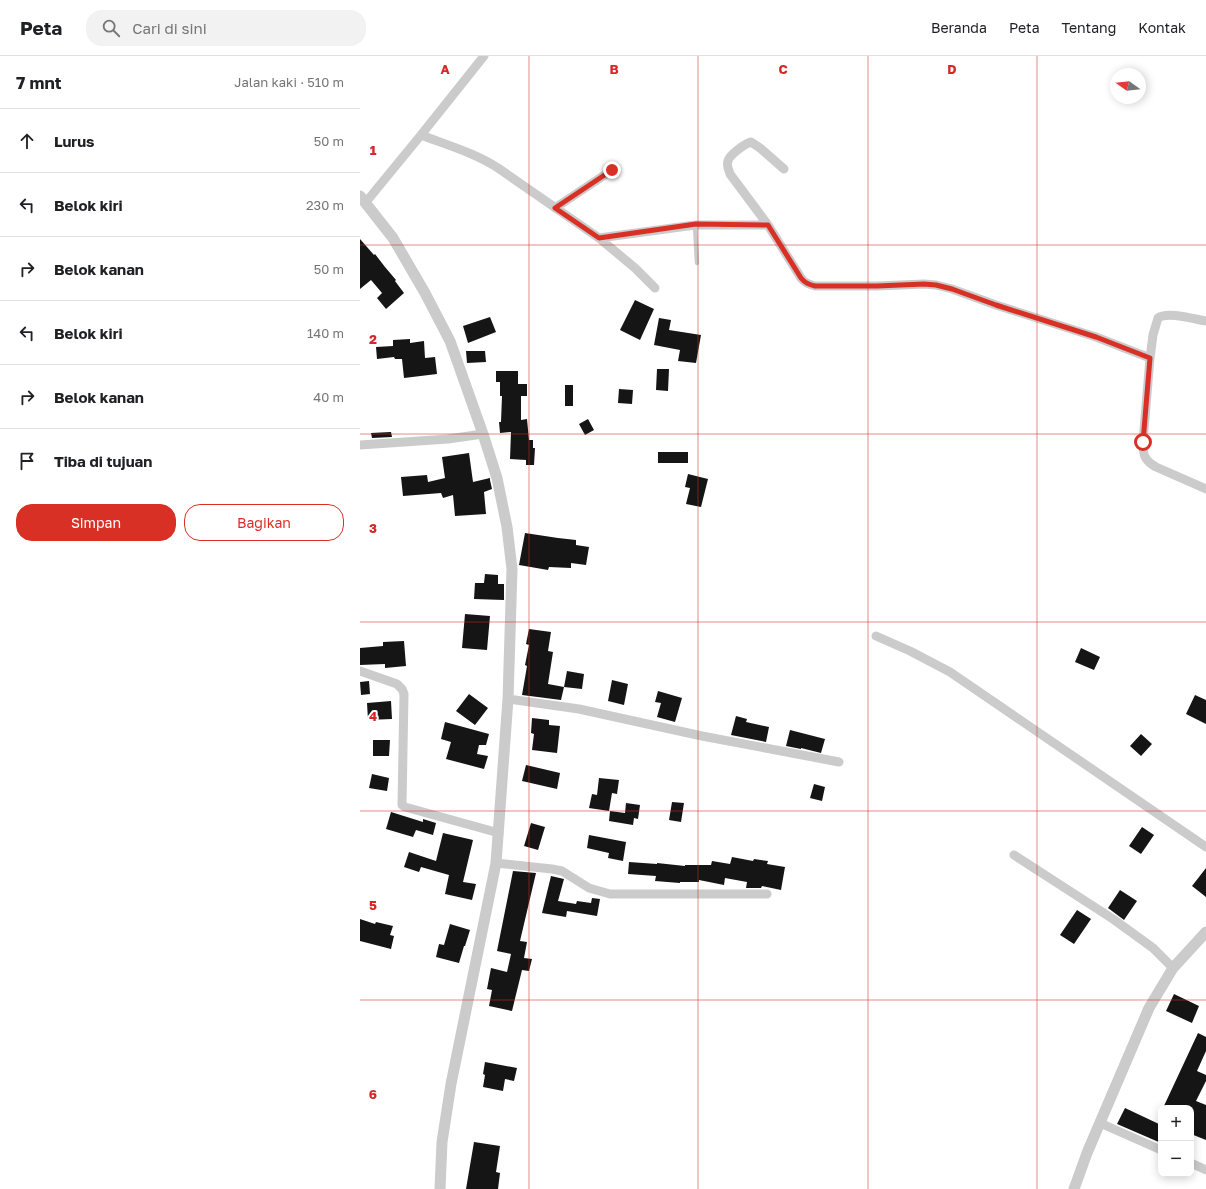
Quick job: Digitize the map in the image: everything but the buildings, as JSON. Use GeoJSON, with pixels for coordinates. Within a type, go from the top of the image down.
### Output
{"type":"FeatureCollection","features":[{"type":"Feature","properties":{"kind":"street"},"geometry":{"type":"LineString","coordinates":[[440,1189],[442,1142],[451,1084],[496,863],[508,699],[512,569],[508,527],[497,478],[484,434],[446,334],[425,293],[393,238],[363,199],[421,135],[484,56]]}},
{"type":"Feature","properties":{"kind":"street"},"geometry":{"type":"LineString","coordinates":[[421,135],[488,162],[599,238],[635,268],[655,288]]}},
{"type":"Feature","properties":{"kind":"street"},"geometry":{"type":"LineString","coordinates":[[784,169],[751,142],[747,143],[729,157],[728,161],[728,169],[730,174],[768,225],[801,278],[808,284],[815,286],[877,286],[908,284],[936,285],[1096,337],[1150,358]]}},
{"type":"Feature","properties":{"kind":"street"},"geometry":{"type":"LineString","coordinates":[[555,208],[612,170]]}},
{"type":"Feature","properties":{"kind":"street"},"geometry":{"type":"LineString","coordinates":[[599,238],[696,224],[768,225]]}},
{"type":"Feature","properties":{"kind":"street"},"geometry":{"type":"LineString","coordinates":[[1206,321],[1168,315],[1161,315],[1158,318],[1153,335],[1150,358],[1143,442],[1143,452],[1149,463],[1206,489]]}},
{"type":"Feature","properties":{"kind":"street"},"geometry":{"type":"LineString","coordinates":[[360,445],[448,439],[484,434]]}},
{"type":"Feature","properties":{"kind":"street"},"geometry":{"type":"LineString","coordinates":[[876,636],[910,651],[950,672],[1206,847]]}},
{"type":"Feature","properties":{"kind":"street"},"geometry":{"type":"LineString","coordinates":[[360,671],[397,684],[402,688],[404,694],[402,805],[499,833]]}},
{"type":"Feature","properties":{"kind":"street"},"geometry":{"type":"LineString","coordinates":[[508,699],[579,708],[702,736],[839,762]]}},
{"type":"Feature","properties":{"kind":"street"},"geometry":{"type":"LineString","coordinates":[[1014,855],[1113,919],[1153,948],[1173,968]]}},
{"type":"Feature","properties":{"kind":"street"},"geometry":{"type":"LineString","coordinates":[[496,863],[562,871],[589,888],[610,894],[767,894]]}},
{"type":"Feature","properties":{"kind":"street"},"geometry":{"type":"LineString","coordinates":[[1074,1189],[1100,1123],[1149,1008],[1173,968],[1206,932]]}},
{"type":"Feature","properties":{"kind":"street"},"geometry":{"type":"LineString","coordinates":[[1100,1123],[1158,1149]]}},
{"type":"Feature","properties":{"kind":"street"},"geometry":{"type":"LineString","coordinates":[[1194,1164],[1206,1170]]}},
{"type":"Feature","properties":{"kind":"lane"},"geometry":{"type":"LineString","coordinates":[[696,224],[697,263]]}},
{"type":"Feature","properties":{"kind":"route"},"geometry":{"type":"LineString","coordinates":[[612,170],[555,208],[599,238],[696,224],[768,225],[801,278],[808,284],[815,286],[877,286],[908,284],[936,285],[1096,337],[1150,358],[1143,442]]}}]}
